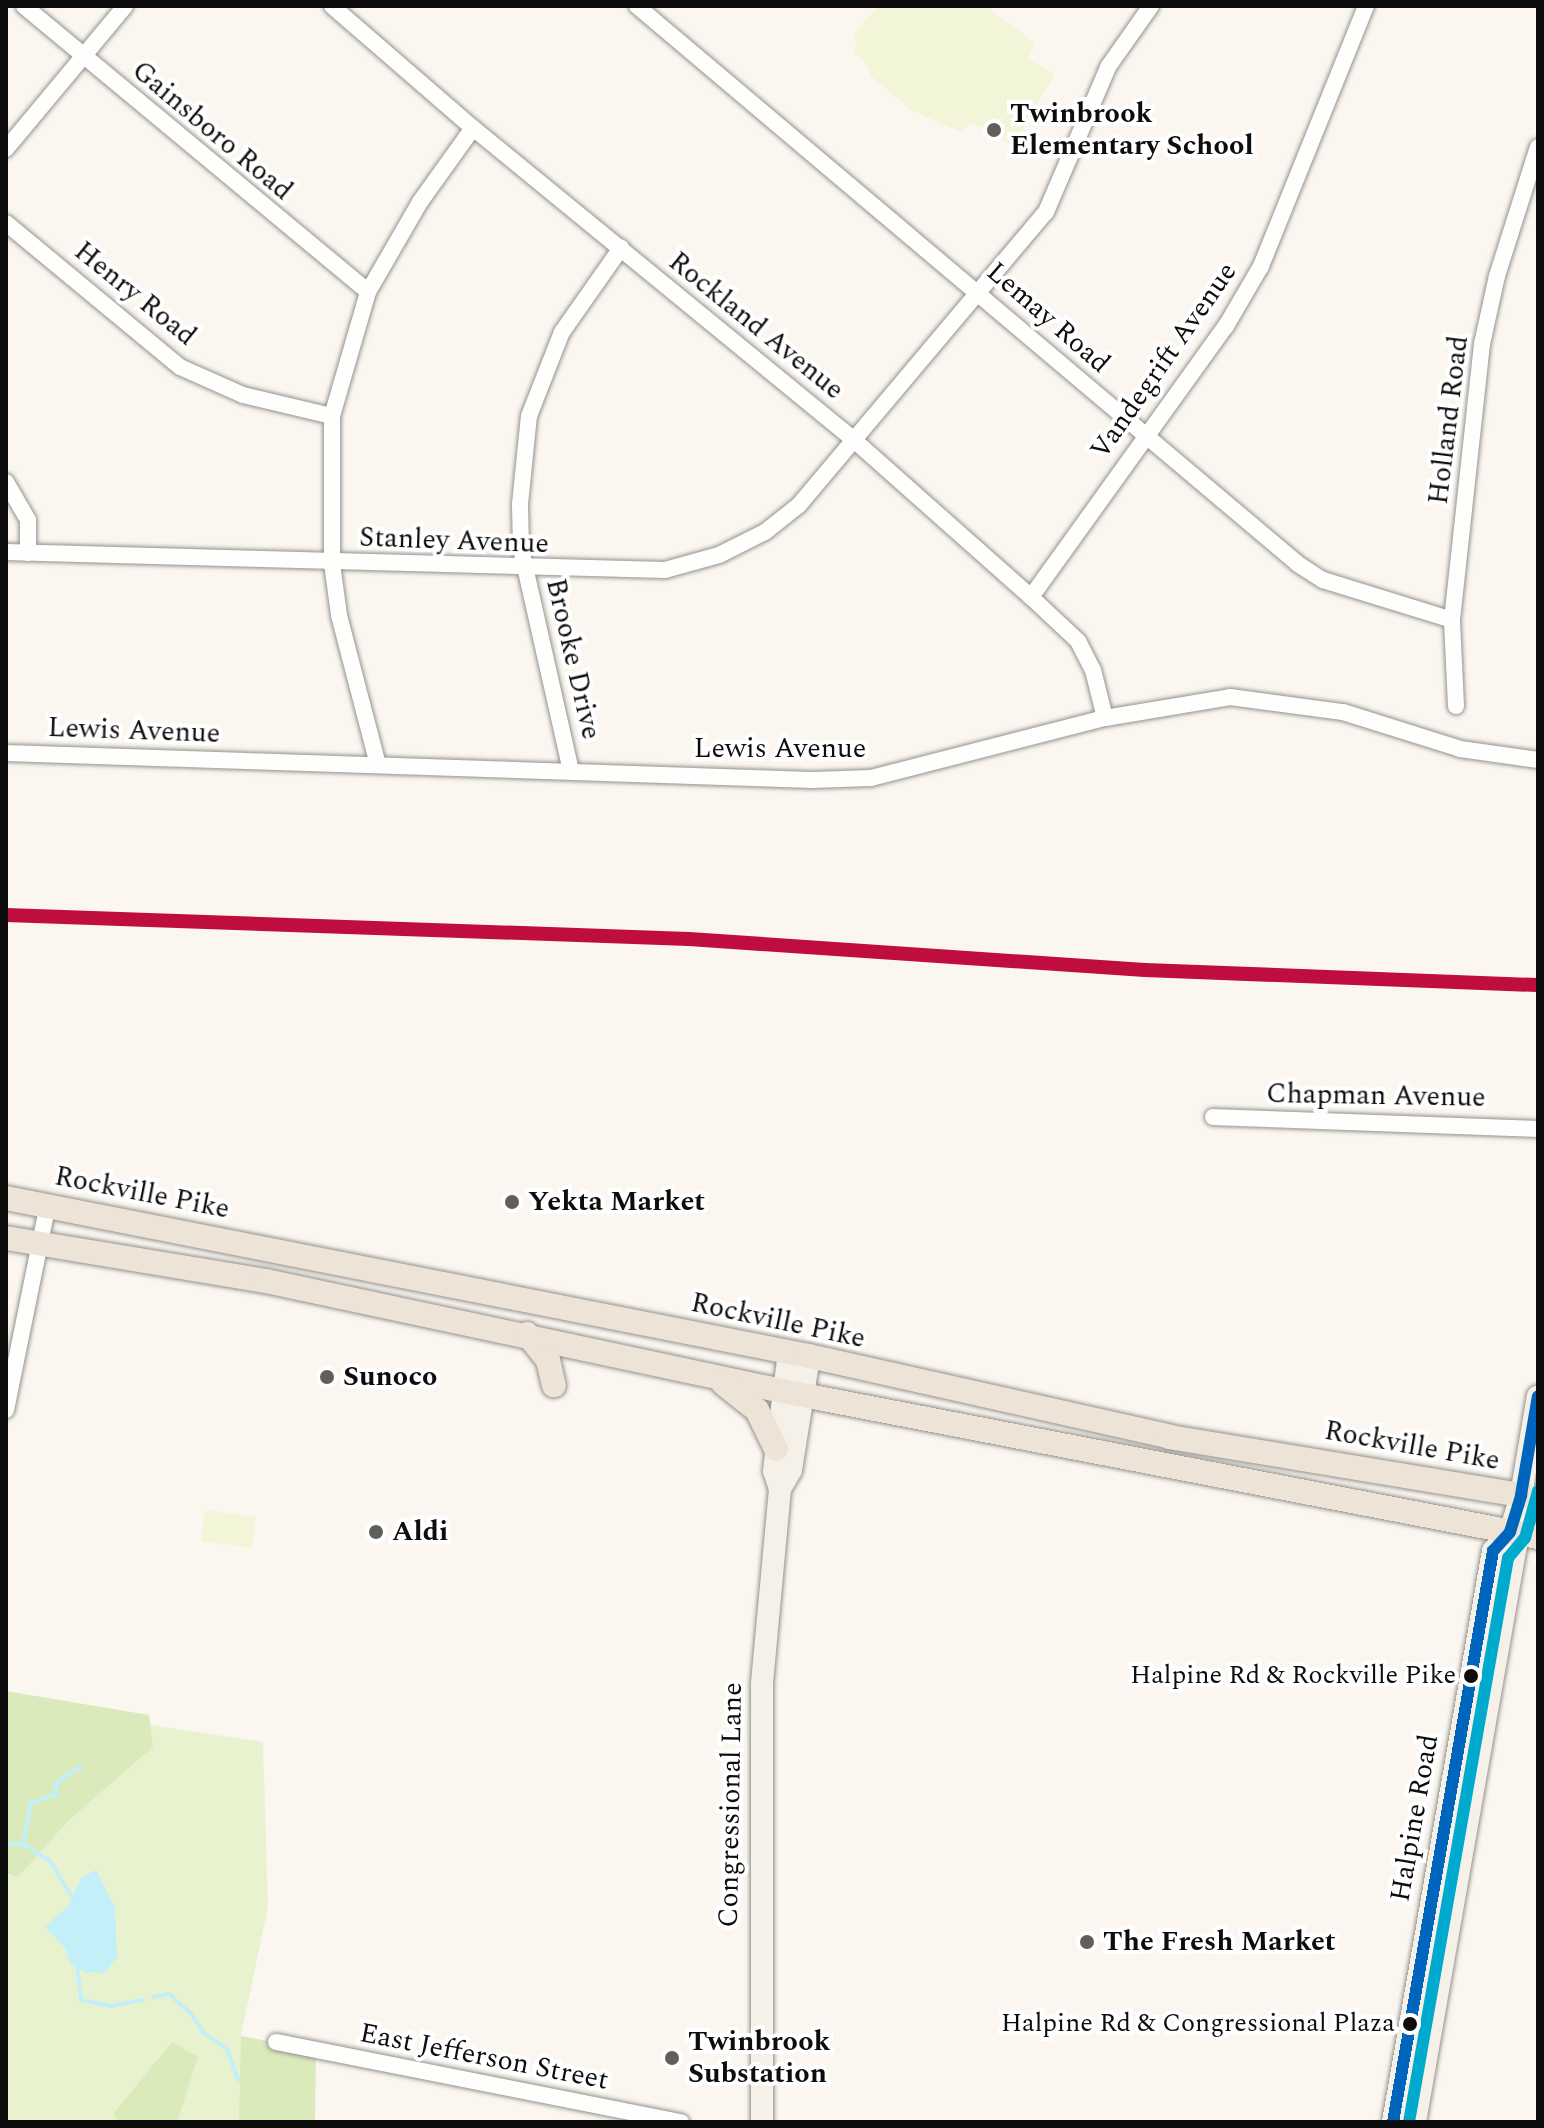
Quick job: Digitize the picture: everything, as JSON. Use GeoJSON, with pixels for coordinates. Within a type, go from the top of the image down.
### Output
{"type":"FeatureCollection","features":[{"type":"Feature","properties":{"kind":"main road","name":"Rockville Pike"},"geometry":{"type":"LineString","coordinates":[[6,1198],[799,1355],[1170,1437],[1529,1497]]}},
{"type":"Feature","properties":{"kind":"main road"},"geometry":{"type":"LineString","coordinates":[[6,1238],[266,1281],[527,1334],[792,1393],[1538,1537]]}},
{"type":"Feature","properties":{"kind":"main road"},"geometry":{"type":"LineString","coordinates":[[527,1334],[548,1360],[554,1385],[595,1350]]}},
{"type":"Feature","properties":{"kind":"main road"},"geometry":{"type":"LineString","coordinates":[[711,1375],[752,1404],[776,1449]]}},
{"type":"Feature","properties":{"kind":"street","name":"Gainsboro Road"},"geometry":{"type":"LineString","coordinates":[[24,6],[368,292]]}},
{"type":"Feature","properties":{"kind":"street"},"geometry":{"type":"LineString","coordinates":[[6,149],[125,6]]}},
{"type":"Feature","properties":{"kind":"street","name":"Rockland Avenue"},"geometry":{"type":"LineString","coordinates":[[332,6],[473,128],[854,440],[1031,597],[1078,641],[1093,670],[1105,718]]}},
{"type":"Feature","properties":{"kind":"street","name":"Lemay Road"},"geometry":{"type":"LineString","coordinates":[[637,6],[980,292],[1145,437],[1323,580],[1452,620]]}},
{"type":"Feature","properties":{"kind":"street","name":"Stanley Avenue"},"geometry":{"type":"LineString","coordinates":[[6,552],[526,569],[665,570],[719,555],[765,532],[799,505],[1046,212],[1108,67],[1151,6]]}},
{"type":"Feature","properties":{"kind":"street","name":"Vandegrift Avenue"},"geometry":{"type":"LineString","coordinates":[[1031,597],[1226,326],[1261,266],[1366,6]]}},
{"type":"Feature","properties":{"kind":"street"},"geometry":{"type":"LineString","coordinates":[[378,765],[339,615],[332,563],[332,416],[368,292],[420,202],[473,128]]}},
{"type":"Feature","properties":{"kind":"street","name":"Holland Road"},"geometry":{"type":"LineString","coordinates":[[1456,706],[1452,620],[1482,344],[1497,276],[1538,147]]}},
{"type":"Feature","properties":{"kind":"street","name":"Henry Road"},"geometry":{"type":"LineString","coordinates":[[6,223],[180,367],[243,395],[332,416]]}},
{"type":"Feature","properties":{"kind":"street","name":"Brooke Drive"},"geometry":{"type":"LineString","coordinates":[[571,771],[526,569],[520,504],[529,416],[562,332],[621,248]]}},
{"type":"Feature","properties":{"kind":"street"},"geometry":{"type":"LineString","coordinates":[[6,482],[28,520],[28,553]]}},
{"type":"Feature","properties":{"kind":"street","name":"Lewis Avenue"},"geometry":{"type":"LineString","coordinates":[[6,753],[871,778],[1105,718],[1195,701],[1275,701],[1343,712],[1460,749],[1538,760]]}},
{"type":"Feature","properties":{"kind":"street","name":"Chapman Avenue"},"geometry":{"type":"LineString","coordinates":[[1213,1117],[1538,1129]]}},
{"type":"Feature","properties":{"kind":"street"},"geometry":{"type":"LineString","coordinates":[[6,1410],[36,1242],[48,1204]]}},
{"type":"Feature","properties":{"kind":"street","name":"Congressional Lane"},"geometry":{"type":"LineString","coordinates":[[762,2122],[762,1683],[780,1489],[774,1471],[776,1449],[799,1355]]}},
{"type":"Feature","properties":{"kind":"street","name":"Congressional Lane"},"geometry":{"type":"LineString","coordinates":[[780,1489],[791,1470],[792,1393]]}},
{"type":"Feature","properties":{"kind":"street","name":"Halpine Road"},"geometry":{"type":"LineString","coordinates":[[1393,2122],[1493,1551],[1510,1532],[1529,1497],[1538,1396]]}},
{"type":"Feature","properties":{"kind":"street","name":"Halpine Road"},"geometry":{"type":"LineString","coordinates":[[1415,2122],[1516,1545],[1510,1532]]}},
{"type":"Feature","properties":{"kind":"street","name":"East Jefferson Street"},"geometry":{"type":"LineString","coordinates":[[276,2042],[681,2122]]}},
{"type":"Feature","properties":{"kind":"green space"},"geometry":{"type":"Polygon","coordinates":[[[879,6],[986,6],[1035,43],[1028,59],[1055,74],[1013,146],[973,123],[961,132],[911,110],[871,76],[864,60],[852,53],[857,44],[853,35],[879,6]]]}},
{"type":"Feature","properties":{"kind":"green space"},"geometry":{"type":"Polygon","coordinates":[[[205,1510],[256,1517],[252,1548],[201,1541],[205,1510]]]}},
{"type":"Feature","properties":{"kind":"green space"},"geometry":{"type":"Polygon","coordinates":[[[6,1691],[149,1715],[153,1747],[68,1821],[18,1877],[6,1873],[6,1691]]]}},
{"type":"Feature","properties":{"kind":"green space"},"geometry":{"type":"Polygon","coordinates":[[[6,1703],[263,1742],[268,1907],[241,2036],[245,2122],[6,2122],[6,1703]]]}},
{"type":"Feature","properties":{"kind":"green space"},"geometry":{"type":"Polygon","coordinates":[[[241,2036],[316,2050],[315,2122],[239,2122],[241,2036]]]}},
{"type":"Feature","properties":{"kind":"green space"},"geometry":{"type":"Polygon","coordinates":[[[172,2042],[198,2057],[177,2122],[117,2122],[114,2113],[172,2042]]]}},
{"type":"Feature","properties":{"kind":"water"},"geometry":{"type":"Polygon","coordinates":[[[96,1870],[115,1908],[117,1957],[105,1973],[85,1972],[70,1964],[65,1948],[45,1927],[68,1906],[82,1877],[96,1870]]]}},
{"type":"Feature","properties":{"kind":"waterway"},"geometry":{"type":"LineString","coordinates":[[75,1902],[50,1861],[23,1844],[31,1803],[57,1794],[55,1784],[81,1766]]}},
{"type":"Feature","properties":{"kind":"waterway"},"geometry":{"type":"LineString","coordinates":[[6,1845],[23,1844]]}},
{"type":"Feature","properties":{"kind":"waterway"},"geometry":{"type":"LineString","coordinates":[[77,1966],[81,2000],[111,2006],[142,2000]]}},
{"type":"Feature","properties":{"kind":"waterway"},"geometry":{"type":"LineString","coordinates":[[153,1997],[169,1994],[191,2014],[204,2033],[227,2049],[238,2080]]}},
{"type":"Feature","properties":{"kind":"transit line"},"geometry":{"type":"LineString","coordinates":[[6,915],[689,939],[1145,970],[1538,985]]}},
{"type":"Feature","properties":{"kind":"transit line"},"geometry":{"type":"LineString","coordinates":[[1393,2122],[1493,1551],[1510,1532],[1521,1495],[1538,1396]]}},
{"type":"Feature","properties":{"kind":"transit line"},"geometry":{"type":"LineString","coordinates":[[1409,2122],[1508,1558],[1525,1538],[1538,1491]]}},
{"type":"Feature","properties":{"kind":"place","name":"Twinbrook Elementary School"},"geometry":{"type":"Point","coordinates":[994,130]}},
{"type":"Feature","properties":{"kind":"place","name":"Yekta Market"},"geometry":{"type":"Point","coordinates":[512,1202]}},
{"type":"Feature","properties":{"kind":"place","name":"Sunoco"},"geometry":{"type":"Point","coordinates":[327,1377]}},
{"type":"Feature","properties":{"kind":"place","name":"Aldi"},"geometry":{"type":"Point","coordinates":[376,1532]}},
{"type":"Feature","properties":{"kind":"place","name":"Halpine Rd & Rockville Pike"},"geometry":{"type":"Point","coordinates":[1471,1676]}},
{"type":"Feature","properties":{"kind":"place","name":"The Fresh Market"},"geometry":{"type":"Point","coordinates":[1087,1942]}},
{"type":"Feature","properties":{"kind":"place","name":"Halpine Rd & Congressional Plaza"},"geometry":{"type":"Point","coordinates":[1410,2024]}},
{"type":"Feature","properties":{"kind":"place","name":"Twinbrook Substation"},"geometry":{"type":"Point","coordinates":[672,2058]}}]}
